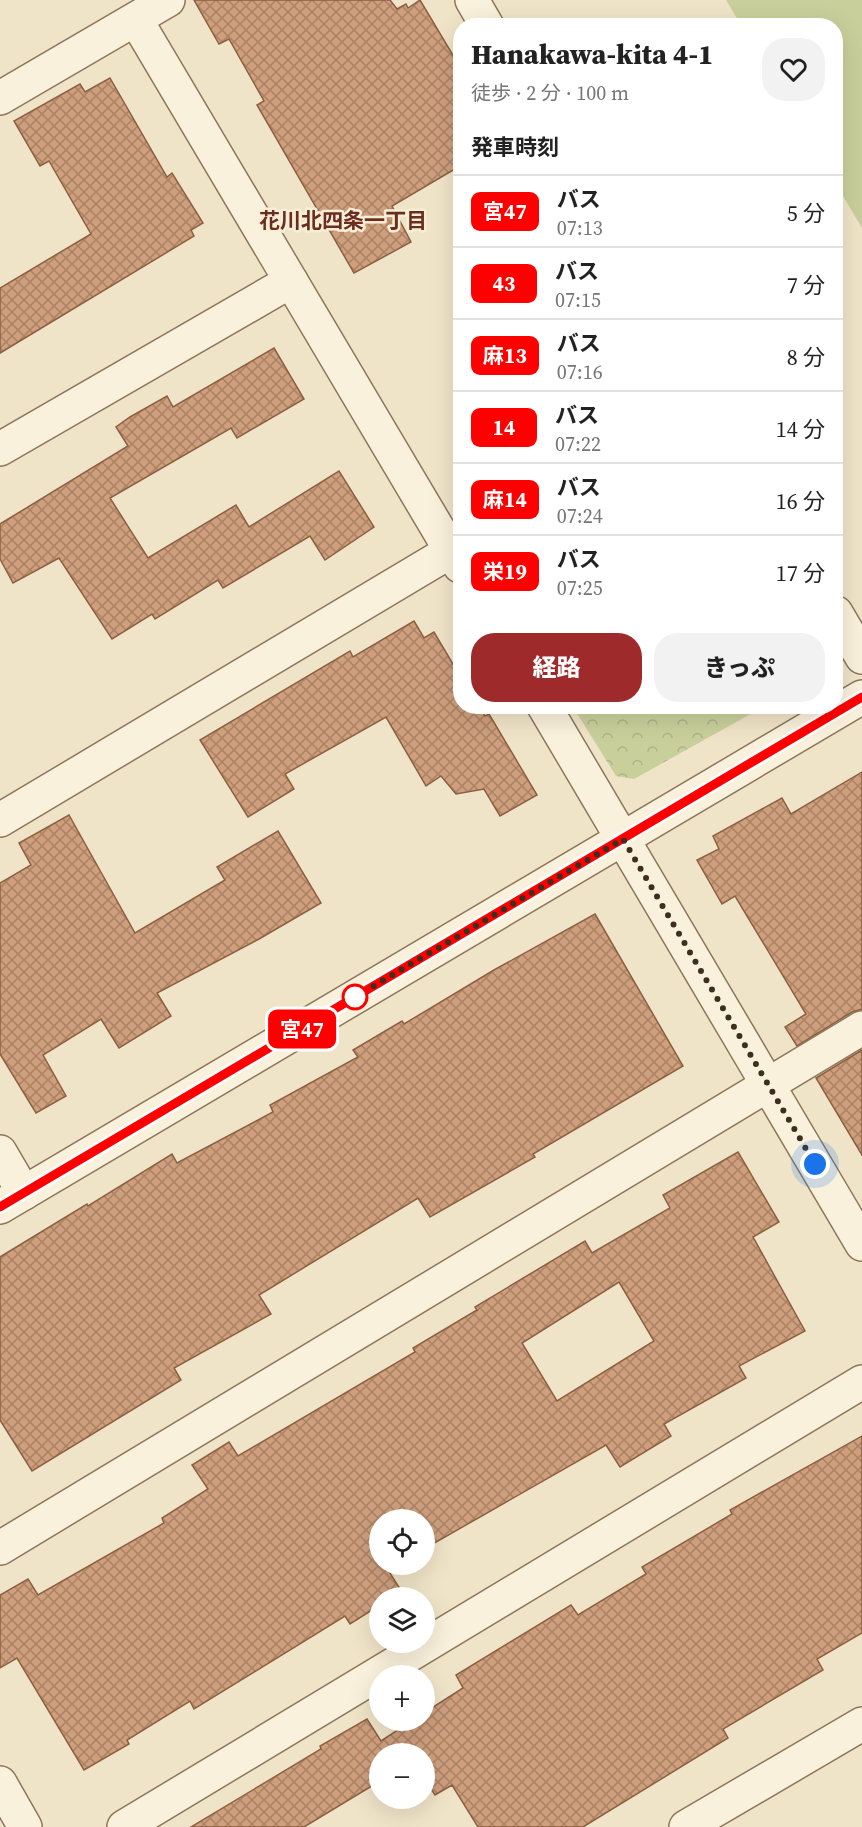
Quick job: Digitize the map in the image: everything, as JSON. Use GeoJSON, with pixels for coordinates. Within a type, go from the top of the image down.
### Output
{"type":"FeatureCollection","features":[{"type":"Feature","properties":{"kind":"street"},"geometry":{"type":"LineString","coordinates":[[0,98],[168,0]]}},
{"type":"Feature","properties":{"kind":"street"},"geometry":{"type":"LineString","coordinates":[[472,0],[482,18]]}},
{"type":"Feature","properties":{"kind":"street"},"geometry":{"type":"LineString","coordinates":[[135,20],[453,554]]}},
{"type":"Feature","properties":{"kind":"street"},"geometry":{"type":"LineString","coordinates":[[0,449],[291,281]]}},
{"type":"Feature","properties":{"kind":"street"},"geometry":{"type":"LineString","coordinates":[[0,820],[453,561]]}},
{"type":"Feature","properties":{"kind":"street"},"geometry":{"type":"LineString","coordinates":[[843,625],[862,657]]}},
{"type":"Feature","properties":{"kind":"street"},"geometry":{"type":"LineString","coordinates":[[843,708],[862,697]]}},
{"type":"Feature","properties":{"kind":"street"},"geometry":{"type":"LineString","coordinates":[[549,714],[862,1244]]}},
{"type":"Feature","properties":{"kind":"street"},"geometry":{"type":"LineString","coordinates":[[0,1152],[12,1200],[833,714]]}},
{"type":"Feature","properties":{"kind":"street"},"geometry":{"type":"LineString","coordinates":[[0,1548],[862,1028]]}},
{"type":"Feature","properties":{"kind":"street"},"geometry":{"type":"LineString","coordinates":[[124,1827],[862,1382]]}},
{"type":"Feature","properties":{"kind":"street"},"geometry":{"type":"LineString","coordinates":[[686,1827],[862,1724]]}},
{"type":"Feature","properties":{"kind":"street"},"geometry":{"type":"LineString","coordinates":[[0,1783],[25,1827]]}},
{"type":"Feature","properties":{"kind":"green space"},"geometry":{"type":"Polygon","coordinates":[[[726,0],[862,0],[862,228],[843,196],[843,18],[737,18],[726,0]]]}},
{"type":"Feature","properties":{"kind":"green space"},"geometry":{"type":"Polygon","coordinates":[[[577,714],[751,714],[634,779],[616,776],[577,714]]]}},
{"type":"Feature","properties":{"kind":"building"},"geometry":{"type":"Polygon","coordinates":[[[194,0],[390,0],[397,9],[406,4],[408,8],[420,0],[453,55],[453,170],[392,206],[411,242],[354,273],[257,105],[264,101],[229,39],[219,44],[194,0]]]}},
{"type":"Feature","properties":{"kind":"building"},"geometry":{"type":"Polygon","coordinates":[[[110,78],[167,177],[172,173],[203,223],[191,230],[194,236],[0,353],[0,288],[91,234],[49,161],[40,166],[14,121],[80,84],[85,92],[110,78]]]}},
{"type":"Feature","properties":{"kind":"building"},"geometry":{"type":"Polygon","coordinates":[[[274,348],[304,399],[237,438],[231,428],[110,498],[148,558],[236,505],[249,527],[339,471],[374,527],[325,560],[310,536],[223,588],[218,580],[155,619],[152,614],[112,639],[59,558],[13,583],[0,559],[0,524],[128,446],[116,427],[130,417],[167,396],[173,407],[274,348]]]}},
{"type":"Feature","properties":{"kind":"building"},"geometry":{"type":"Polygon","coordinates":[[[414,621],[424,638],[434,632],[453,664],[453,714],[484,714],[485,716],[489,714],[537,795],[500,816],[484,789],[456,794],[441,776],[426,786],[386,717],[285,774],[294,789],[248,817],[200,740],[350,651],[353,657],[414,621]]]}},
{"type":"Feature","properties":{"kind":"building"},"geometry":{"type":"Polygon","coordinates":[[[862,772],[862,1009],[852,1012],[797,1046],[785,1027],[806,1014],[735,896],[722,904],[697,860],[719,849],[713,836],[782,798],[791,814],[862,772]]]}},
{"type":"Feature","properties":{"kind":"building"},"geometry":{"type":"Polygon","coordinates":[[[69,815],[135,933],[225,880],[217,867],[278,831],[321,903],[157,993],[171,1016],[119,1048],[101,1019],[43,1055],[66,1096],[36,1113],[0,1054],[0,883],[31,865],[19,843],[69,815]]]}},
{"type":"Feature","properties":{"kind":"building"},"geometry":{"type":"Polygon","coordinates":[[[595,914],[683,1066],[533,1154],[535,1157],[430,1217],[418,1198],[259,1295],[271,1314],[174,1368],[181,1380],[32,1471],[0,1420],[0,1257],[172,1154],[177,1163],[273,1112],[270,1105],[358,1057],[353,1050],[402,1021],[404,1024],[494,970],[595,914]]]}},
{"type":"Feature","properties":{"kind":"building"},"geometry":{"type":"Polygon","coordinates":[[[862,1050],[862,1155],[816,1078],[862,1050]]]}},
{"type":"Feature","properties":{"kind":"building"},"geometry":{"type":"Polygon","coordinates":[[[738,1152],[779,1222],[753,1237],[805,1331],[739,1366],[746,1378],[664,1424],[671,1436],[620,1467],[606,1445],[435,1543],[435,1509],[369,1509],[369,1575],[391,1575],[399,1587],[369,1587],[369,1612],[350,1624],[345,1616],[194,1709],[190,1701],[127,1740],[129,1744],[84,1770],[17,1658],[0,1668],[0,1595],[28,1579],[38,1595],[164,1523],[162,1518],[208,1489],[192,1465],[229,1442],[238,1456],[415,1352],[413,1348],[477,1310],[475,1307],[585,1241],[592,1253],[670,1208],[663,1195],[738,1152]],[[619,1282],[522,1343],[557,1401],[654,1341],[619,1282]]]}},
{"type":"Feature","properties":{"kind":"building"},"geometry":{"type":"Polygon","coordinates":[[[862,1436],[862,1633],[817,1659],[823,1670],[723,1729],[728,1738],[583,1827],[478,1827],[452,1785],[435,1795],[435,1743],[369,1743],[369,1788],[304,1827],[191,1827],[367,1719],[369,1731],[375,1731],[381,1741],[396,1731],[435,1731],[435,1706],[463,1688],[456,1675],[571,1605],[578,1615],[646,1574],[642,1567],[732,1514],[730,1510],[862,1436]]]}},
{"type":"Feature","properties":{"kind":"bus line","name":"宮47"},"geometry":{"type":"LineString","coordinates":[[843,708],[862,697]]}},
{"type":"Feature","properties":{"kind":"bus line","name":"宮47"},"geometry":{"type":"LineString","coordinates":[[0,1207],[833,714]]}},
{"type":"Feature","properties":{"kind":"district","name":"花川北四条一丁目"},"geometry":{"type":"Point","coordinates":[343,220]}},
{"type":"Feature","properties":{"kind":"route"},"geometry":{"type":"LineString","coordinates":[[355,997],[623,839],[815,1164]]}}]}
